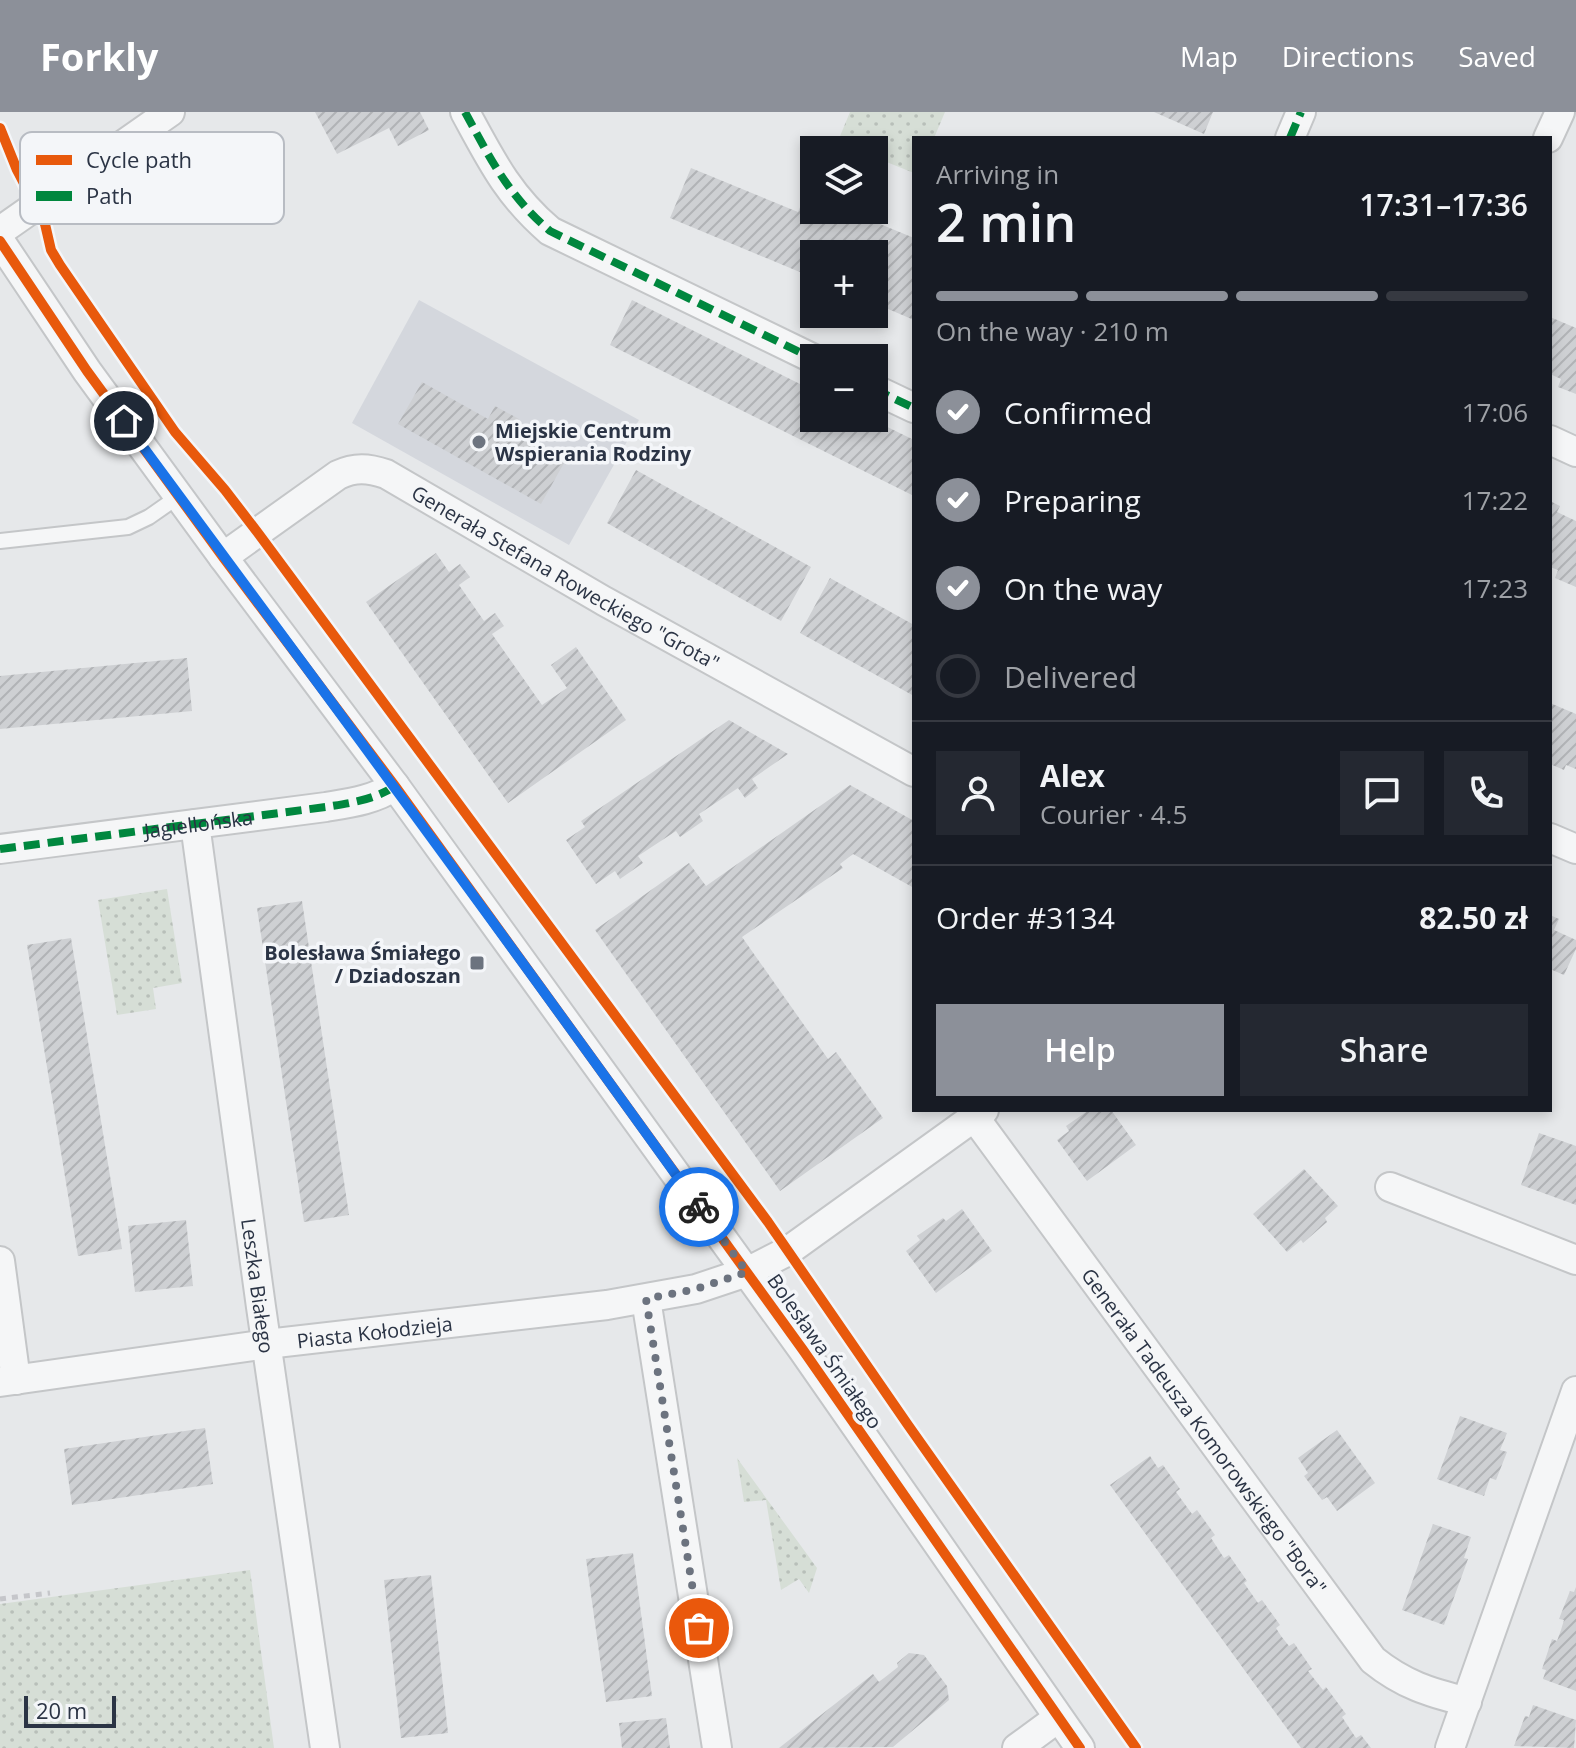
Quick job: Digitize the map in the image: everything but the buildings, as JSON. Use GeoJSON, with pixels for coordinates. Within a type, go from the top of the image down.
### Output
{"type":"FeatureCollection","features":[{"type":"Feature","properties":{"kind":"street"},"geometry":{"type":"LineString","coordinates":[[141,132],[170,112]]}},
{"type":"Feature","properties":{"kind":"street"},"geometry":{"type":"LineString","coordinates":[[465,112],[501,178],[525,209],[550,231],[800,352]]}},
{"type":"Feature","properties":{"kind":"street"},"geometry":{"type":"LineString","coordinates":[[1291,136],[1301,112]]}},
{"type":"Feature","properties":{"kind":"street"},"geometry":{"type":"LineString","coordinates":[[1549,136],[1560,112]]}},
{"type":"Feature","properties":{"kind":"street"},"geometry":{"type":"LineString","coordinates":[[0,231],[20,217]]}},
{"type":"Feature","properties":{"kind":"street","name":"Bolesława Śmiałego"},"geometry":{"type":"LineString","coordinates":[[0,241],[87,371],[395,786],[747,1272],[1080,1748]]}},
{"type":"Feature","properties":{"kind":"street"},"geometry":{"type":"LineString","coordinates":[[888,396],[912,407]]}},
{"type":"Feature","properties":{"kind":"street"},"geometry":{"type":"LineString","coordinates":[[1552,441],[1576,452]]}},
{"type":"Feature","properties":{"kind":"street","name":"Generała Stefana Roweckiego \"Grota\""},"geometry":{"type":"LineString","coordinates":[[223,557],[338,475],[352,469],[370,469],[386,474],[604,601],[912,771]]}},
{"type":"Feature","properties":{"kind":"street","name":"Jagiellońska"},"geometry":{"type":"LineString","coordinates":[[0,849],[351,802],[384,793],[395,786]]}},
{"type":"Feature","properties":{"kind":"street","name":"Leszka Białego"},"geometry":{"type":"LineString","coordinates":[[195,824],[325,1748]]}},
{"type":"Feature","properties":{"kind":"street"},"geometry":{"type":"LineString","coordinates":[[1552,839],[1576,849]]}},
{"type":"Feature","properties":{"kind":"street","name":"Piasta Kołodzieja"},"geometry":{"type":"LineString","coordinates":[[8,1381],[267,1344],[646,1299],[696,1289],[747,1272],[798,1245],[980,1114]]}},
{"type":"Feature","properties":{"kind":"street","name":"Generała Tadeusza Komorowskiego \"Bora\""},"geometry":{"type":"LineString","coordinates":[[980,1114],[1373,1660],[1396,1678],[1418,1688],[1467,1702]]}},
{"type":"Feature","properties":{"kind":"street"},"geometry":{"type":"LineString","coordinates":[[1390,1187],[1576,1260]]}},
{"type":"Feature","properties":{"kind":"street"},"geometry":{"type":"LineString","coordinates":[[0,1261],[8,1381]]}},
{"type":"Feature","properties":{"kind":"street"},"geometry":{"type":"LineString","coordinates":[[646,1299],[717,1748]]}},
{"type":"Feature","properties":{"kind":"street"},"geometry":{"type":"LineString","coordinates":[[1450,1748],[1576,1391]]}},
{"type":"Feature","properties":{"kind":"street"},"geometry":{"type":"LineString","coordinates":[[1017,1748],[1058,1718]]}},
{"type":"Feature","properties":{"kind":"lane"},"geometry":{"type":"LineString","coordinates":[[0,541],[128,527],[179,496]]}},
{"type":"Feature","properties":{"kind":"path"},"geometry":{"type":"LineString","coordinates":[[0,1599],[50,1593]]}},
{"type":"Feature","properties":{"kind":"shaded area"},"geometry":{"type":"Polygon","coordinates":[[[850,112],[945,112],[935,136],[912,136],[912,172],[888,163],[888,136],[840,136],[850,112]]]}},
{"type":"Feature","properties":{"kind":"shaded area"},"geometry":{"type":"Polygon","coordinates":[[[419,300],[639,420],[569,545],[352,423],[419,300]]]}},
{"type":"Feature","properties":{"kind":"shaded area"},"geometry":{"type":"Polygon","coordinates":[[[167,889],[182,983],[153,988],[156,1009],[117,1015],[98,900],[167,889]]]}},
{"type":"Feature","properties":{"kind":"shaded area"},"geometry":{"type":"Polygon","coordinates":[[[737,1458],[817,1568],[809,1593],[799,1579],[781,1590],[766,1500],[744,1502],[737,1458]]]}},
{"type":"Feature","properties":{"kind":"shaded area"},"geometry":{"type":"Polygon","coordinates":[[[250,1570],[274,1748],[0,1748],[0,1604],[250,1570]]]}},
{"type":"Feature","properties":{"kind":"marked path"},"geometry":{"type":"LineString","coordinates":[[465,112],[512,190],[550,231],[800,352]]}},
{"type":"Feature","properties":{"kind":"marked path"},"geometry":{"type":"LineString","coordinates":[[1291,136],[1301,112]]}},
{"type":"Feature","properties":{"kind":"marked path"},"geometry":{"type":"LineString","coordinates":[[888,396],[912,407]]}},
{"type":"Feature","properties":{"kind":"marked path"},"geometry":{"type":"LineString","coordinates":[[0,849],[326,807],[370,798],[395,786]]}},
{"type":"Feature","properties":{"kind":"cycle path"},"geometry":{"type":"LineString","coordinates":[[0,128],[20,176]]}},
{"type":"Feature","properties":{"kind":"cycle path"},"geometry":{"type":"LineString","coordinates":[[45,224],[51,250],[60,265],[175,432],[258,533],[768,1222],[1136,1748]]}},
{"type":"Feature","properties":{"kind":"cycle path"},"geometry":{"type":"LineString","coordinates":[[0,241],[87,371],[395,786],[803,1350],[1080,1748]]}},
{"type":"Feature","properties":{"kind":"way so far"},"geometry":{"type":"LineString","coordinates":[[699,1207],[747,1272],[696,1289],[646,1299],[699,1628]]}},
{"type":"Feature","properties":{"kind":"place","name":"Miejskie Centrum Wspierania Rodziny"},"geometry":{"type":"Point","coordinates":[479,442]}},
{"type":"Feature","properties":{"kind":"place","name":"Bolesława Śmiałego / Dziadoszan"},"geometry":{"type":"Point","coordinates":[477,963]}},
{"type":"Feature","properties":{"kind":"route"},"geometry":{"type":"LineString","coordinates":[[124,421],[395,786],[699,1207]]}}]}
